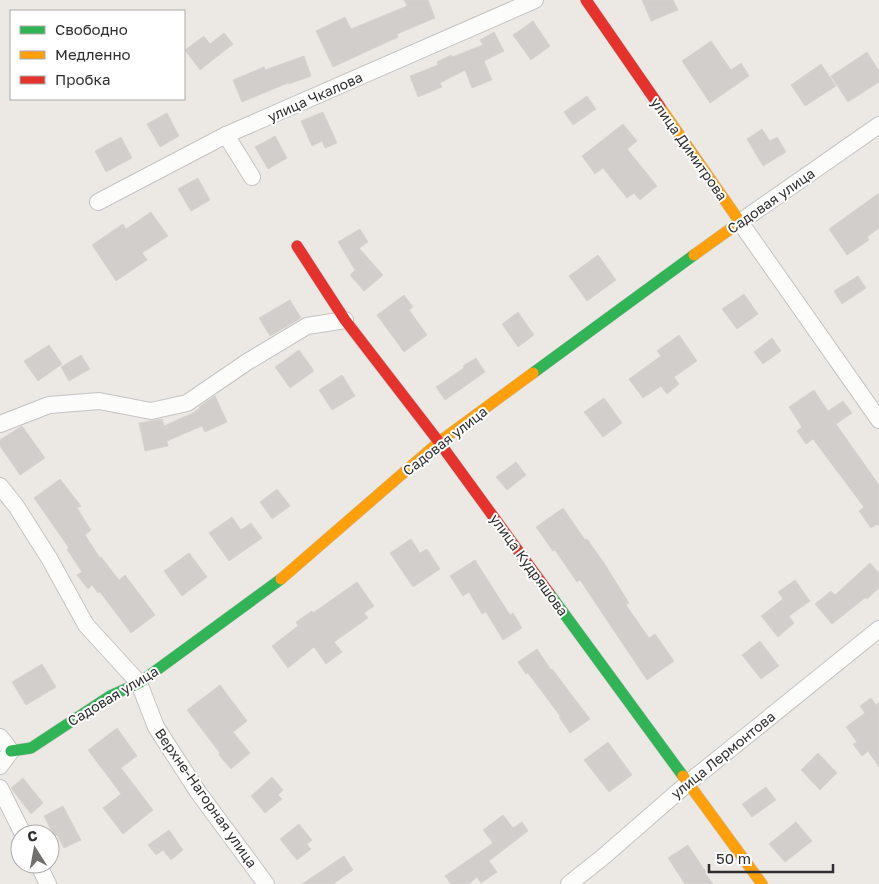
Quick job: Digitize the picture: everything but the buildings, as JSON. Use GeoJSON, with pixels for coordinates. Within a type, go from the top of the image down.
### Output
{"type":"FeatureCollection","features":[{"type":"Feature","properties":{"kind":"street","name":"улица Чкалова"},"geometry":{"type":"LineString","coordinates":[[98,202],[226,136],[535,0]]}},
{"type":"Feature","properties":{"kind":"street","name":"улица Димитрова"},"geometry":{"type":"LineString","coordinates":[[586,0],[879,420]]}},
{"type":"Feature","properties":{"kind":"street","name":"Садовая улица"},"geometry":{"type":"LineString","coordinates":[[11,751],[31,748],[110,696],[139,683],[272,587],[439,442],[740,222],[879,125]]}},
{"type":"Feature","properties":{"kind":"street"},"geometry":{"type":"LineString","coordinates":[[226,136],[252,177]]}},
{"type":"Feature","properties":{"kind":"street","name":"улица Кудряшова"},"geometry":{"type":"LineString","coordinates":[[297,246],[345,320],[439,442],[762,884]]}},
{"type":"Feature","properties":{"kind":"street"},"geometry":{"type":"LineString","coordinates":[[0,424],[49,405],[99,400],[151,411],[187,403],[247,362],[307,326],[345,320]]}},
{"type":"Feature","properties":{"kind":"street","name":"Верхне-Нагорная улица"},"geometry":{"type":"LineString","coordinates":[[0,486],[16,506],[86,625],[139,683],[156,727],[198,792],[266,884]]}},
{"type":"Feature","properties":{"kind":"street","name":"улица Лермонтова"},"geometry":{"type":"LineString","coordinates":[[569,884],[688,783],[879,629]]}},
{"type":"Feature","properties":{"kind":"street"},"geometry":{"type":"LineString","coordinates":[[0,737],[11,751],[0,766]]}},
{"type":"Feature","properties":{"kind":"street"},"geometry":{"type":"LineString","coordinates":[[0,788],[18,824]]}},
{"type":"Feature","properties":{"kind":"traffic: fast"},"geometry":{"type":"LineString","coordinates":[[533,373],[694,255]]}},
{"type":"Feature","properties":{"kind":"traffic: fast"},"geometry":{"type":"LineString","coordinates":[[11,751],[31,748],[110,696],[139,683],[281,579]]}},
{"type":"Feature","properties":{"kind":"traffic: fast"},"geometry":{"type":"LineString","coordinates":[[549,593],[683,776]]}},
{"type":"Feature","properties":{"kind":"traffic: slow"},"geometry":{"type":"LineString","coordinates":[[660,107],[740,222],[694,255]]}},
{"type":"Feature","properties":{"kind":"traffic: slow"},"geometry":{"type":"LineString","coordinates":[[281,579],[439,442],[533,373]]}},
{"type":"Feature","properties":{"kind":"traffic: slow"},"geometry":{"type":"LineString","coordinates":[[683,776],[762,884]]}},
{"type":"Feature","properties":{"kind":"traffic: jam"},"geometry":{"type":"LineString","coordinates":[[586,0],[660,107]]}},
{"type":"Feature","properties":{"kind":"traffic: jam"},"geometry":{"type":"LineString","coordinates":[[297,246],[345,320],[439,442],[549,593]]}}]}
